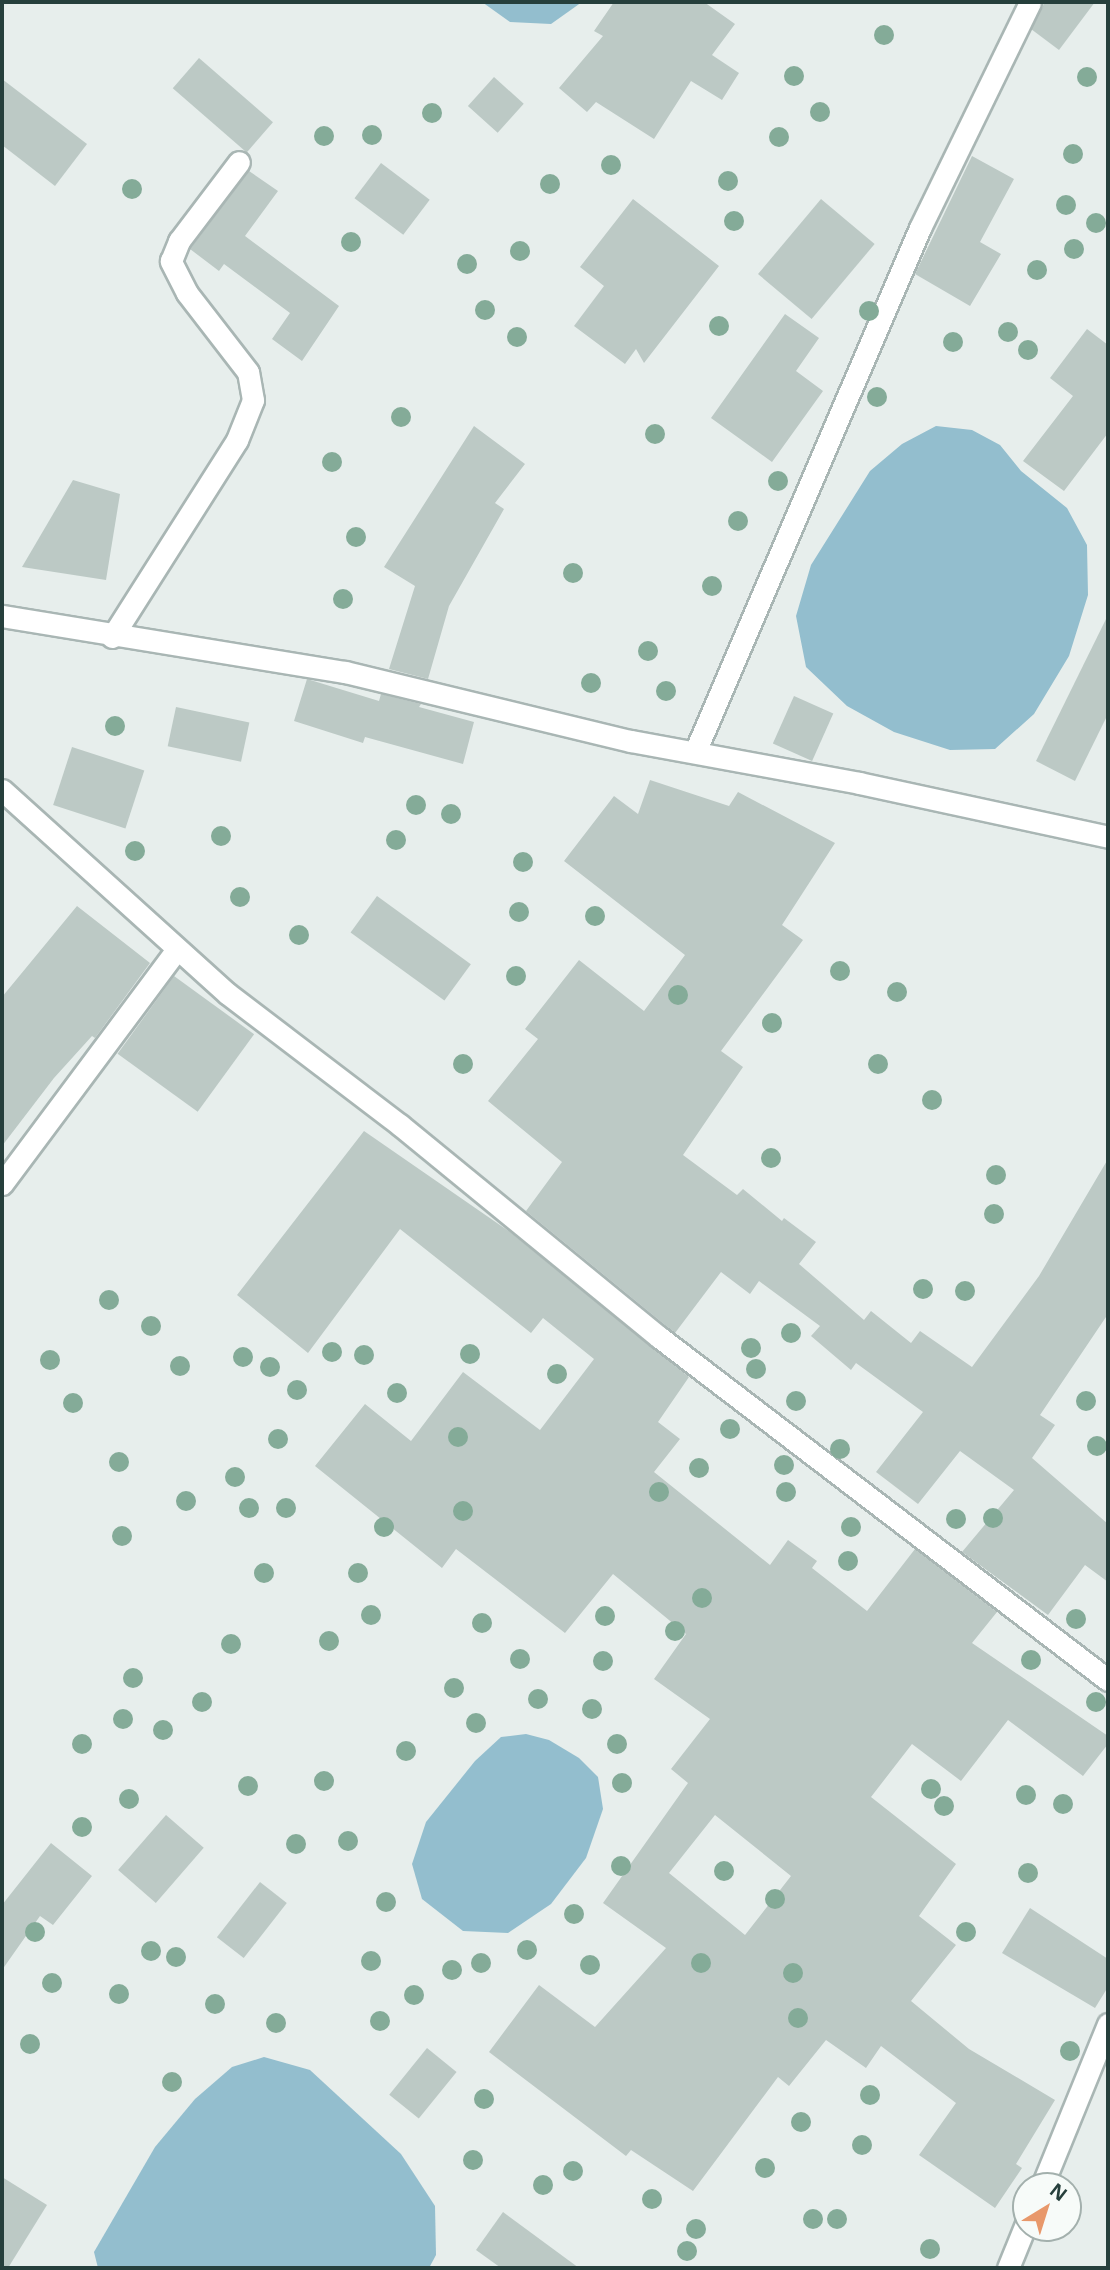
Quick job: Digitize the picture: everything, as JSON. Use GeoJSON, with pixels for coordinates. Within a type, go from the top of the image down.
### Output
{"type":"FeatureCollection","features":[{"type":"Feature","properties":{"kind":"street"},"geometry":{"type":"LineString","coordinates":[[695,752],[920,228],[1030,2]]}},
{"type":"Feature","properties":{"kind":"street"},"geometry":{"type":"LineString","coordinates":[[112,637],[237,440],[253,400],[248,372],[187,293],[171,261],[179,241],[239,162]]}},
{"type":"Feature","properties":{"kind":"street"},"geometry":{"type":"LineString","coordinates":[[2,616],[112,637],[357,675],[695,752],[1108,837]]}},
{"type":"Feature","properties":{"kind":"street"},"geometry":{"type":"LineString","coordinates":[[2,790],[177,949],[659,1337],[1108,1680]]}},
{"type":"Feature","properties":{"kind":"street"},"geometry":{"type":"LineString","coordinates":[[2,1184],[177,949]]}},
{"type":"Feature","properties":{"kind":"street"},"geometry":{"type":"LineString","coordinates":[[1048,2172],[1108,2024]]}},
{"type":"Feature","properties":{"kind":"street"},"geometry":{"type":"LineString","coordinates":[[1008,2268],[1019,2242]]}},
{"type":"Feature","properties":{"kind":"water"},"geometry":{"type":"Polygon","coordinates":[[[482,2],[582,2],[551,24],[510,22],[482,2]]]}},
{"type":"Feature","properties":{"kind":"water"},"geometry":{"type":"Polygon","coordinates":[[[936,426],[972,430],[1000,445],[1021,471],[1067,508],[1087,545],[1088,595],[1069,656],[1034,714],[995,749],[950,750],[894,732],[847,706],[806,667],[796,616],[811,565],[870,471],[902,444],[936,426]]]}},
{"type":"Feature","properties":{"kind":"water"},"geometry":{"type":"Polygon","coordinates":[[[526,1734],[549,1740],[579,1758],[598,1777],[603,1809],[586,1858],[551,1904],[508,1933],[463,1931],[422,1899],[412,1864],[426,1822],[475,1761],[501,1737],[526,1734]]]}},
{"type":"Feature","properties":{"kind":"water"},"geometry":{"type":"Polygon","coordinates":[[[264,2057],[310,2070],[401,2154],[435,2206],[436,2255],[429,2268],[98,2268],[94,2252],[155,2147],[195,2099],[232,2067],[264,2057]]]}},
{"type":"Feature","properties":{"kind":"building"},"geometry":{"type":"Polygon","coordinates":[[[614,2],[704,2],[735,24],[712,55],[739,73],[722,100],[691,81],[654,139],[596,102],[587,112],[559,88],[603,36],[594,31],[614,2]]]}},
{"type":"Feature","properties":{"kind":"building"},"geometry":{"type":"Polygon","coordinates":[[[1045,2],[1095,2],[1059,50],[1031,29],[1045,2]]]}},
{"type":"Feature","properties":{"kind":"building"},"geometry":{"type":"Polygon","coordinates":[[[199,58],[273,122],[247,152],[173,88],[199,58]]]}},
{"type":"Feature","properties":{"kind":"building"},"geometry":{"type":"Polygon","coordinates":[[[494,77],[524,104],[498,133],[468,106],[494,77]]]}},
{"type":"Feature","properties":{"kind":"building"},"geometry":{"type":"Polygon","coordinates":[[[2,79],[87,144],[55,186],[2,145],[2,79]]]}},
{"type":"Feature","properties":{"kind":"building"},"geometry":{"type":"Polygon","coordinates":[[[972,156],[1014,179],[980,242],[1001,254],[970,306],[915,274],[972,156]]]}},
{"type":"Feature","properties":{"kind":"building"},"geometry":{"type":"Polygon","coordinates":[[[381,163],[430,200],[403,235],[355,198],[381,163]]]}},
{"type":"Feature","properties":{"kind":"building"},"geometry":{"type":"Polygon","coordinates":[[[249,171],[278,191],[245,236],[339,306],[302,361],[272,339],[290,313],[224,264],[219,271],[190,249],[249,171]]]}},
{"type":"Feature","properties":{"kind":"building"},"geometry":{"type":"Polygon","coordinates":[[[633,199],[719,266],[644,363],[636,349],[625,364],[574,326],[604,286],[580,267],[633,199]]]}},
{"type":"Feature","properties":{"kind":"building"},"geometry":{"type":"Polygon","coordinates":[[[821,199],[875,244],[812,319],[758,274],[821,199]]]}},
{"type":"Feature","properties":{"kind":"building"},"geometry":{"type":"Polygon","coordinates":[[[785,314],[819,338],[796,371],[823,391],[772,462],[711,418],[785,314]]]}},
{"type":"Feature","properties":{"kind":"building"},"geometry":{"type":"Polygon","coordinates":[[[1087,329],[1108,345],[1108,433],[1064,491],[1023,461],[1073,396],[1050,378],[1087,329]]]}},
{"type":"Feature","properties":{"kind":"building"},"geometry":{"type":"Polygon","coordinates":[[[474,426],[525,464],[495,503],[504,509],[449,606],[428,679],[389,669],[415,586],[384,567],[474,426]]]}},
{"type":"Feature","properties":{"kind":"building"},"geometry":{"type":"Polygon","coordinates":[[[73,480],[120,494],[106,580],[22,567],[73,480]]]}},
{"type":"Feature","properties":{"kind":"building"},"geometry":{"type":"Polygon","coordinates":[[[1108,615],[1108,714],[1075,781],[1036,761],[1108,615]]]}},
{"type":"Feature","properties":{"kind":"building"},"geometry":{"type":"Polygon","coordinates":[[[307,679],[379,701],[381,694],[421,704],[419,707],[474,722],[463,764],[365,737],[363,743],[294,721],[307,679]]]}},
{"type":"Feature","properties":{"kind":"building"},"geometry":{"type":"Polygon","coordinates":[[[794,696],[833,713],[812,761],[773,744],[794,696]]]}},
{"type":"Feature","properties":{"kind":"building"},"geometry":{"type":"Polygon","coordinates":[[[176,707],[249,723],[241,762],[168,746],[176,707]]]}},
{"type":"Feature","properties":{"kind":"building"},"geometry":{"type":"Polygon","coordinates":[[[72,747],[144,770],[125,828],[53,805],[72,747]]]}},
{"type":"Feature","properties":{"kind":"building"},"geometry":{"type":"Polygon","coordinates":[[[650,780],[729,806],[738,792],[835,843],[782,925],[803,940],[721,1051],[743,1067],[683,1155],[737,1195],[743,1189],[782,1221],[784,1218],[816,1242],[799,1264],[864,1320],[871,1311],[911,1343],[920,1331],[972,1367],[1039,1276],[1108,1159],[1108,1314],[1040,1415],[1055,1425],[1032,1458],[1108,1524],[1108,1582],[1085,1565],[1048,1615],[962,1552],[1014,1490],[960,1451],[918,1504],[876,1472],[923,1412],[856,1363],[851,1370],[811,1336],[820,1326],[759,1281],[750,1294],[721,1272],[675,1333],[526,1211],[562,1162],[488,1101],[538,1039],[525,1029],[579,960],[644,1011],[685,955],[564,861],[614,796],[638,814],[650,780]]]}},
{"type":"Feature","properties":{"kind":"building"},"geometry":{"type":"Polygon","coordinates":[[[377,896],[471,964],[444,1001],[351,932],[377,896]]]}},
{"type":"Feature","properties":{"kind":"building"},"geometry":{"type":"Polygon","coordinates":[[[77,906],[150,963],[95,1038],[92,1036],[54,1078],[2,1146],[2,997],[77,906]]]}},
{"type":"Feature","properties":{"kind":"building"},"geometry":{"type":"Polygon","coordinates":[[[174,976],[254,1034],[198,1112],[118,1054],[174,976]]]}},
{"type":"Feature","properties":{"kind":"building"},"geometry":{"type":"Polygon","coordinates":[[[364,1131],[510,1232],[689,1377],[658,1422],[680,1439],[654,1472],[770,1565],[788,1540],[817,1561],[812,1568],[867,1611],[915,1549],[997,1612],[972,1643],[1108,1736],[1108,1744],[1083,1776],[1008,1720],[961,1781],[912,1744],[871,1797],[956,1864],[919,1916],[956,1945],[911,2001],[969,2049],[1055,2100],[1016,2164],[1022,2168],[1019,2172],[1012,2172],[1012,2183],[995,2208],[919,2155],[956,2103],[881,2046],[866,2068],[826,2040],[789,2086],[778,2077],[693,2191],[631,2150],[626,2156],[489,2052],[539,1985],[595,2027],[666,1948],[603,1903],[688,1783],[671,1769],[710,1719],[654,1679],[686,1634],[613,1574],[565,1633],[456,1549],[442,1568],[315,1466],[365,1404],[411,1441],[463,1372],[540,1430],[594,1359],[543,1318],[531,1333],[400,1229],[308,1353],[237,1295],[364,1131]],[[715,1815],[669,1873],[745,1935],[791,1876],[715,1815]]]}},
{"type":"Feature","properties":{"kind":"building"},"geometry":{"type":"Polygon","coordinates":[[[166,1815],[204,1848],[156,1903],[118,1870],[166,1815]]]}},
{"type":"Feature","properties":{"kind":"building"},"geometry":{"type":"Polygon","coordinates":[[[51,1843],[92,1876],[53,1925],[40,1916],[2,1970],[2,1905],[51,1843]]]}},
{"type":"Feature","properties":{"kind":"building"},"geometry":{"type":"Polygon","coordinates":[[[260,1882],[287,1903],[244,1958],[217,1937],[260,1882]]]}},
{"type":"Feature","properties":{"kind":"building"},"geometry":{"type":"Polygon","coordinates":[[[1030,1908],[1108,1959],[1108,1987],[1095,2008],[1002,1953],[1030,1908]]]}},
{"type":"Feature","properties":{"kind":"building"},"geometry":{"type":"Polygon","coordinates":[[[427,2048],[457,2072],[419,2119],[389,2095],[427,2048]]]}},
{"type":"Feature","properties":{"kind":"building"},"geometry":{"type":"Polygon","coordinates":[[[2,2177],[47,2205],[8,2268],[2,2268],[2,2177]]]}},
{"type":"Feature","properties":{"kind":"building"},"geometry":{"type":"Polygon","coordinates":[[[503,2212],[579,2268],[501,2268],[476,2250],[503,2212]]]}}]}
